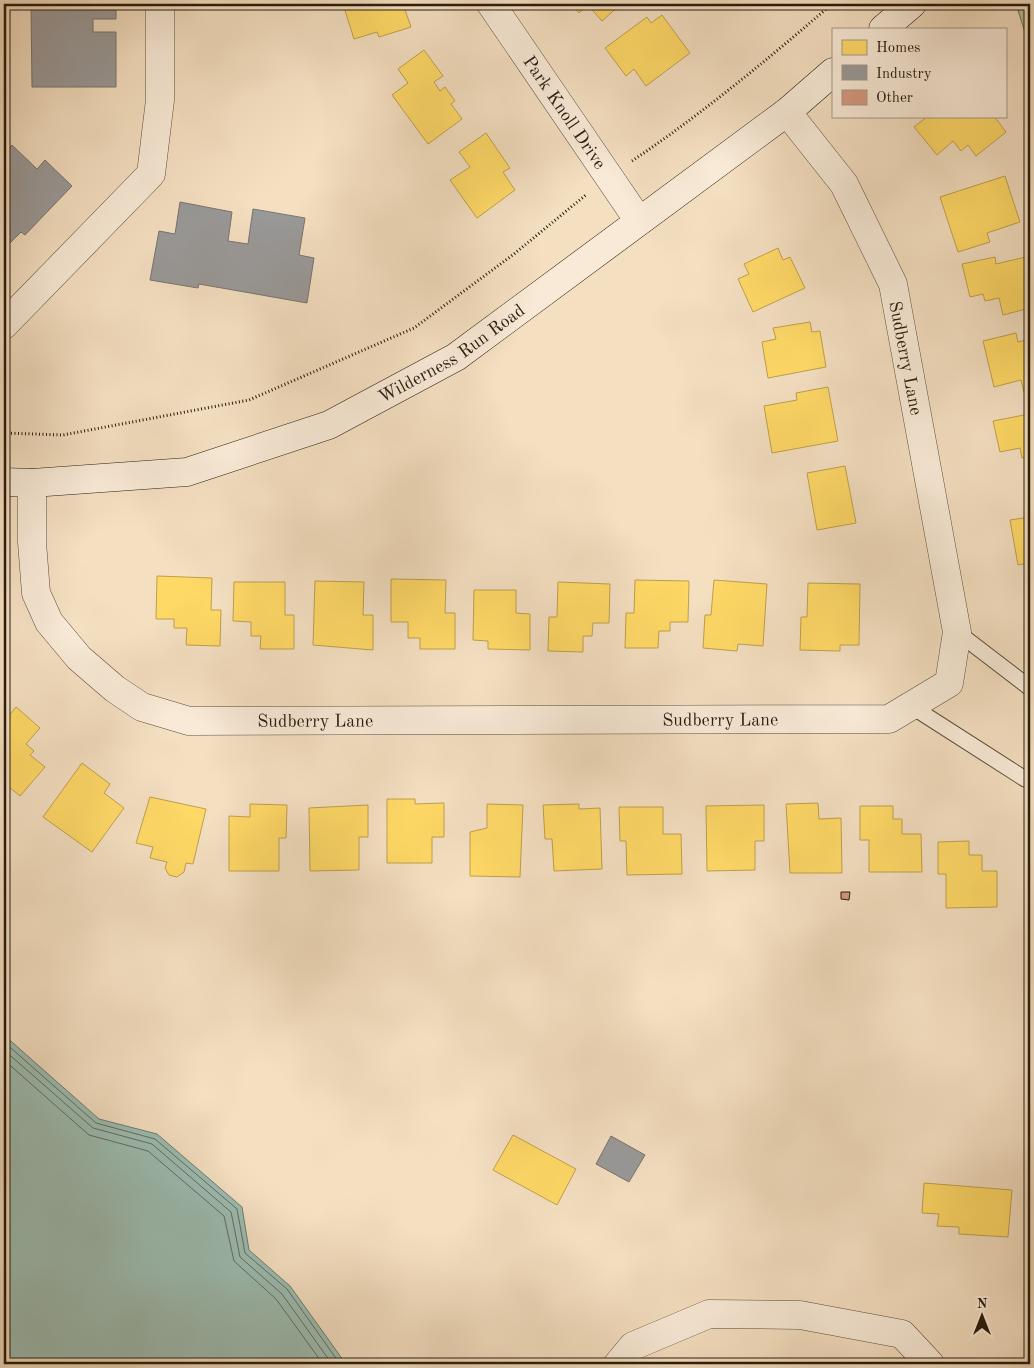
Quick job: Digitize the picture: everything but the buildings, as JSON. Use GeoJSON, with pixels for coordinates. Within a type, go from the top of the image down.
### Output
{"type":"FeatureCollection","features":[{"type":"Feature","properties":{"kind":"street"},"geometry":{"type":"LineString","coordinates":[[4,325],[151,174],[160,100],[160,4]]}},
{"type":"Feature","properties":{"kind":"street","name":"Park Knoll Drive"},"geometry":{"type":"LineString","coordinates":[[491,4],[639,221]]}},
{"type":"Feature","properties":{"kind":"street"},"geometry":{"type":"LineString","coordinates":[[884,28],[912,4]]}},
{"type":"Feature","properties":{"kind":"street","name":"Wilderness Run Road"},"geometry":{"type":"LineString","coordinates":[[4,482],[32,483],[187,472],[329,425],[456,357],[787,112],[832,73]]}},
{"type":"Feature","properties":{"kind":"street","name":"Sudberry Lane"},"geometry":{"type":"LineString","coordinates":[[32,483],[32,542],[36,593],[49,622],[80,658],[115,689],[142,707],[189,721],[889,719],[949,682],[958,632],[893,284],[844,184],[787,112]]}},
{"type":"Feature","properties":{"kind":"street"},"geometry":{"type":"LineString","coordinates":[[626,1355],[709,1314],[800,1314],[902,1334],[930,1364]]}},
{"type":"Feature","properties":{"kind":"lane"},"geometry":{"type":"LineString","coordinates":[[958,632],[1030,688]]}},
{"type":"Feature","properties":{"kind":"lane"},"geometry":{"type":"LineString","coordinates":[[911,706],[1025,779],[1030,776]]}},
{"type":"Feature","properties":{"kind":"path"},"geometry":{"type":"LineString","coordinates":[[4,433],[63,435],[249,400],[414,328],[514,254],[608,177],[660,142],[832,4]]}},
{"type":"Feature","properties":{"kind":"green space"},"geometry":{"type":"Polygon","coordinates":[[[1016,4],[1030,4],[1030,48],[1016,4]]]}},
{"type":"Feature","properties":{"kind":"water"},"geometry":{"type":"Polygon","coordinates":[[[4,1035],[99,1119],[157,1134],[242,1207],[249,1250],[290,1286],[346,1364],[4,1364],[4,1035]]]}}]}
